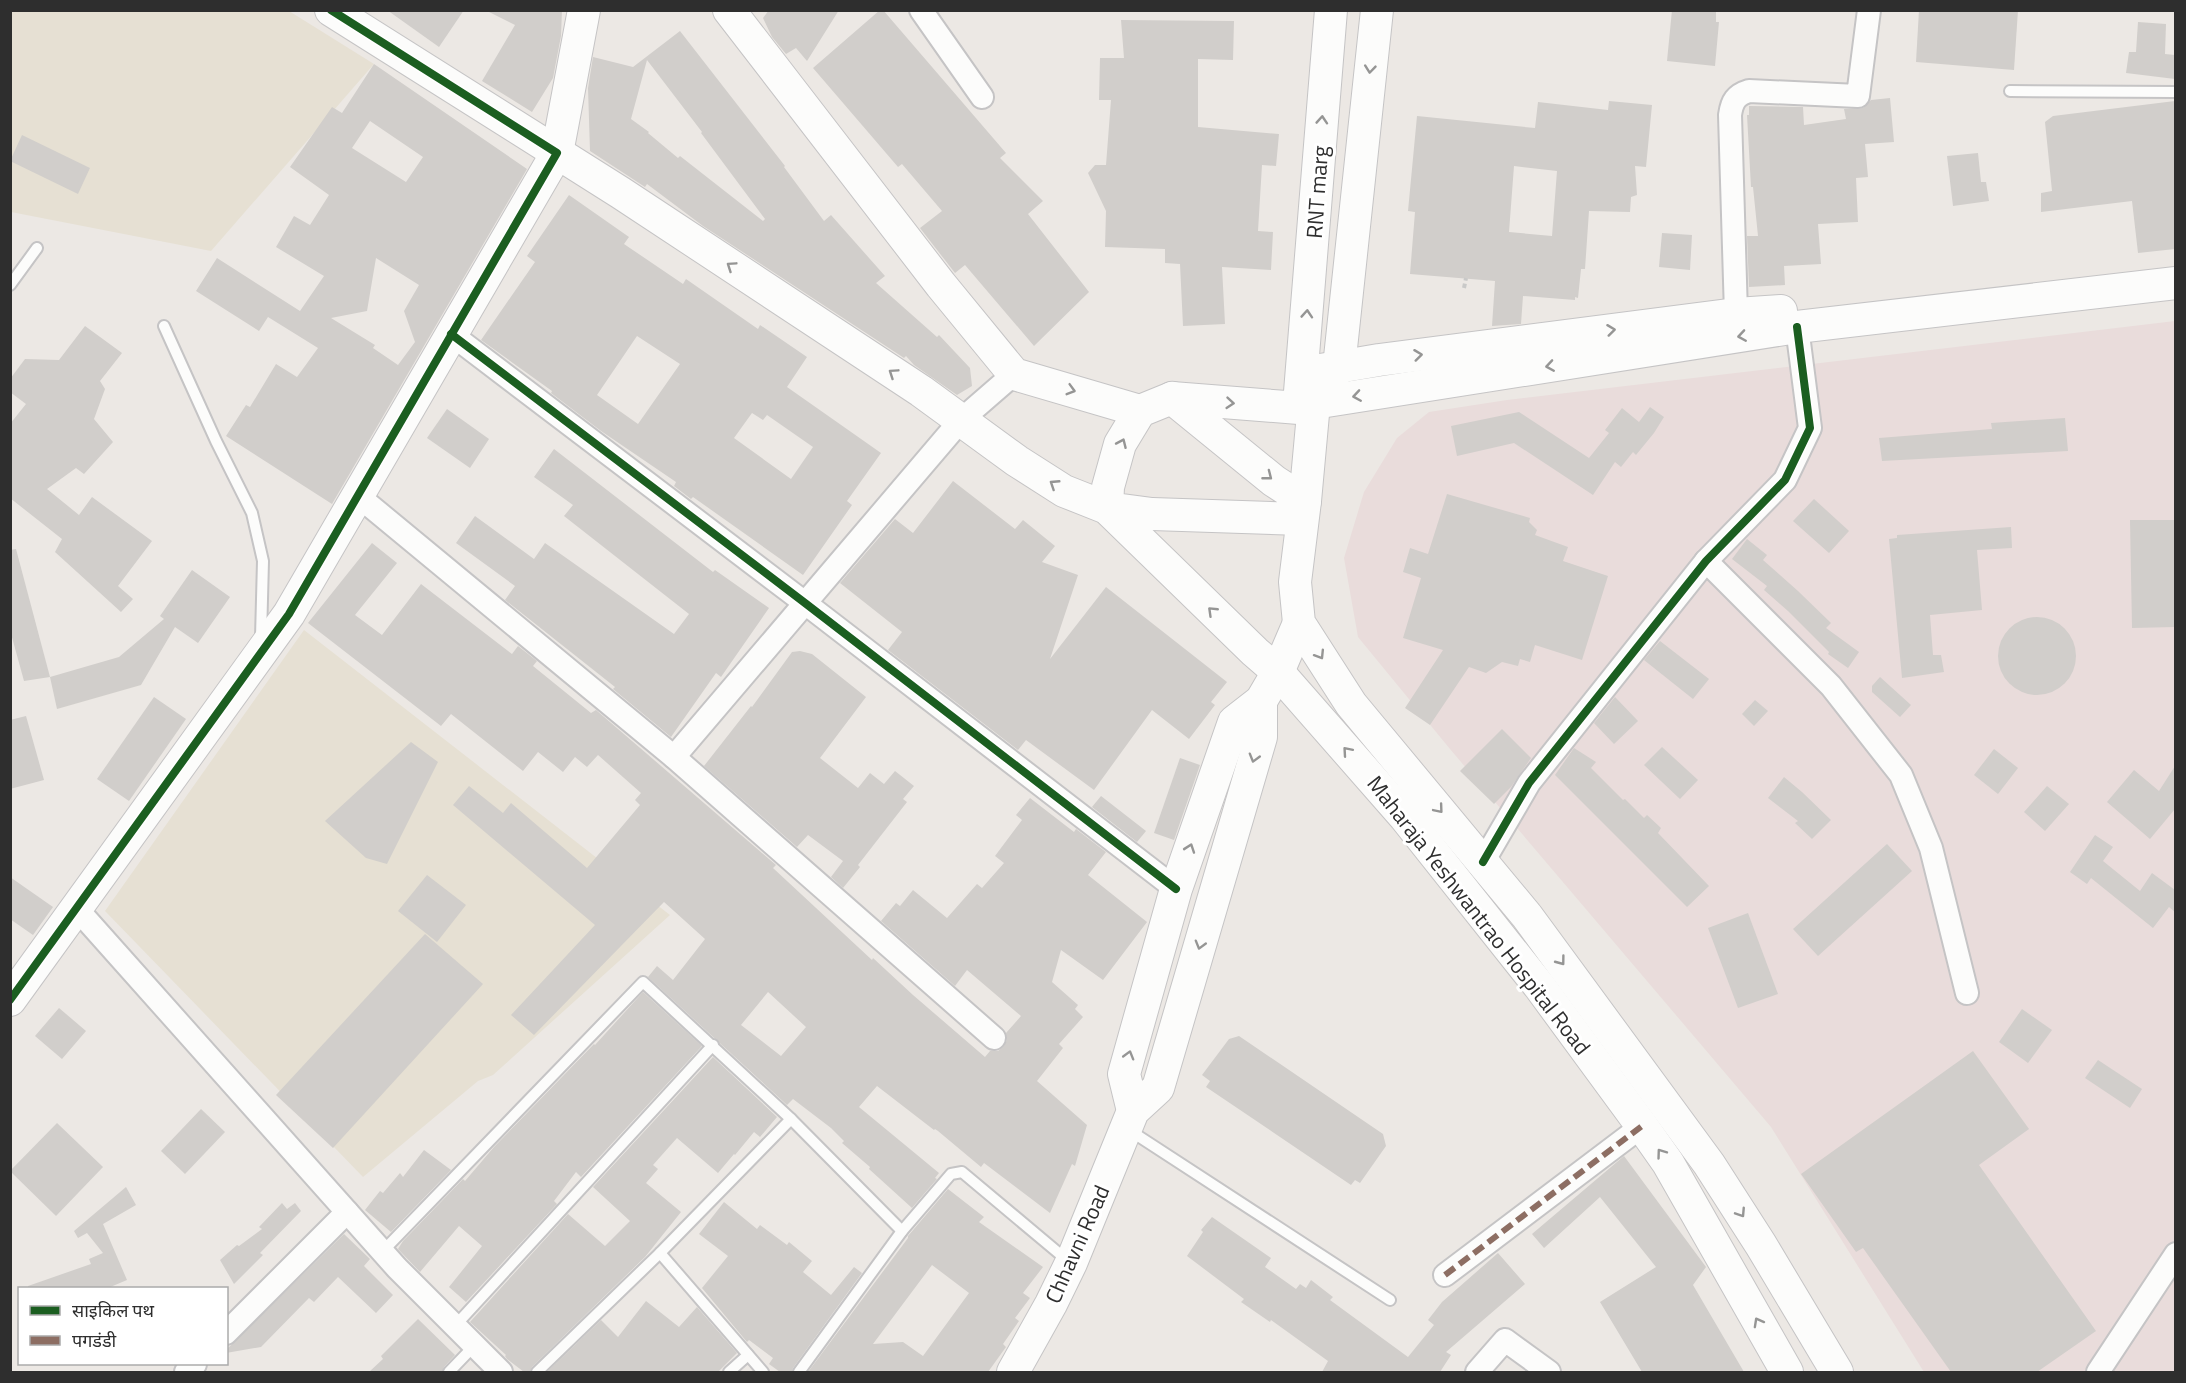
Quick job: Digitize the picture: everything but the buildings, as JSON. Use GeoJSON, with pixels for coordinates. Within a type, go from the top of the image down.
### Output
{"type":"FeatureCollection","features":[{"type":"Feature","properties":{"kind":"main road"},"geometry":{"type":"LineString","coordinates":[[331,10],[691,239],[1064,491],[1107,508],[1152,513],[1304,510]]}},
{"type":"Feature","properties":{"kind":"main road"},"geometry":{"type":"LineString","coordinates":[[10,1000],[289,614],[557,153],[584,10]]}},
{"type":"Feature","properties":{"kind":"main road"},"geometry":{"type":"LineString","coordinates":[[729,10],[940,285],[1014,374],[1140,411]]}},
{"type":"Feature","properties":{"kind":"main road","name":"RNT marg"},"geometry":{"type":"LineString","coordinates":[[1304,510],[1306,406],[1303,373],[1331,10]]}},
{"type":"Feature","properties":{"kind":"main road","name":"RNT marg"},"geometry":{"type":"LineString","coordinates":[[1339,367],[1377,10]]}},
{"type":"Feature","properties":{"kind":"main road"},"geometry":{"type":"LineString","coordinates":[[1303,373],[1390,358],[1736,314],[1880,304],[2175,269]]}},
{"type":"Feature","properties":{"kind":"main road"},"geometry":{"type":"LineString","coordinates":[[1107,508],[1108,488],[1120,444],[1140,411],[1172,398],[1306,406],[1797,327],[2175,283]]}},
{"type":"Feature","properties":{"kind":"main road"},"geometry":{"type":"LineString","coordinates":[[1306,406],[1339,367]]}},
{"type":"Feature","properties":{"kind":"main road"},"geometry":{"type":"LineString","coordinates":[[1172,398],[1274,481],[1304,510]]}},
{"type":"Feature","properties":{"kind":"main road","name":"Maharaja Yeshwantrao Hospital Road"},"geometry":{"type":"LineString","coordinates":[[1107,508],[1254,652],[1278,672],[1405,817],[1540,987],[1668,1162],[1787,1372]]}},
{"type":"Feature","properties":{"kind":"main road","name":"Maharaja Yeshwantrao Hospital Road"},"geometry":{"type":"LineString","coordinates":[[1304,510],[1295,582],[1299,623],[1351,704],[1527,916],[1709,1164],[1761,1245],[1837,1372]]}},
{"type":"Feature","properties":{"kind":"main road"},"geometry":{"type":"LineString","coordinates":[[1129,1120],[1124,1074],[1176,889],[1234,722],[1261,700],[1278,672],[1299,623]]}},
{"type":"Feature","properties":{"kind":"main road"},"geometry":{"type":"LineString","coordinates":[[1129,1120],[1158,1088],[1261,737],[1261,700]]}},
{"type":"Feature","properties":{"kind":"main road","name":"Chhavni Road"},"geometry":{"type":"LineString","coordinates":[[1013,1372],[1071,1263],[1129,1120]]}},
{"type":"Feature","properties":{"kind":"street"},"geometry":{"type":"LineString","coordinates":[[921,10],[982,97]]}},
{"type":"Feature","properties":{"kind":"street"},"geometry":{"type":"LineString","coordinates":[[1736,314],[1730,115],[1732,103],[1739,94],[1749,91],[1858,96],[1869,10]]}},
{"type":"Feature","properties":{"kind":"street"},"geometry":{"type":"LineString","coordinates":[[1483,862],[1529,783],[1706,561],[1785,480],[1810,428],[1797,327]]}},
{"type":"Feature","properties":{"kind":"street"},"geometry":{"type":"LineString","coordinates":[[451,334],[806,603],[1176,889]]}},
{"type":"Feature","properties":{"kind":"street"},"geometry":{"type":"LineString","coordinates":[[674,757],[961,420],[1014,374]]}},
{"type":"Feature","properties":{"kind":"street"},"geometry":{"type":"LineString","coordinates":[[357,495],[674,757],[994,1038]]}},
{"type":"Feature","properties":{"kind":"street"},"geometry":{"type":"LineString","coordinates":[[1706,561],[1831,686],[1901,775],[1931,848],[1967,993]]}},
{"type":"Feature","properties":{"kind":"street"},"geometry":{"type":"LineString","coordinates":[[77,909],[347,1212],[454,1327],[501,1372]]}},
{"type":"Feature","properties":{"kind":"street"},"geometry":{"type":"LineString","coordinates":[[1445,1275],[1642,1126]]}},
{"type":"Feature","properties":{"kind":"street"},"geometry":{"type":"LineString","coordinates":[[228,1331],[347,1212]]}},
{"type":"Feature","properties":{"kind":"street"},"geometry":{"type":"LineString","coordinates":[[2098,1372],[2175,1254]]}},
{"type":"Feature","properties":{"kind":"street"},"geometry":{"type":"LineString","coordinates":[[1477,1372],[1505,1340],[1549,1372]]}},
{"type":"Feature","properties":{"kind":"lane"},"geometry":{"type":"LineString","coordinates":[[2010,92],[2175,92]]}},
{"type":"Feature","properties":{"kind":"lane"},"geometry":{"type":"LineString","coordinates":[[10,285],[37,248]]}},
{"type":"Feature","properties":{"kind":"lane"},"geometry":{"type":"LineString","coordinates":[[164,326],[216,441],[252,513],[263,561],[261,652]]}},
{"type":"Feature","properties":{"kind":"lane"},"geometry":{"type":"LineString","coordinates":[[383,1251],[643,982],[791,1119],[902,1231]]}},
{"type":"Feature","properties":{"kind":"lane"},"geometry":{"type":"LineString","coordinates":[[454,1327],[712,1045]]}},
{"type":"Feature","properties":{"kind":"lane"},"geometry":{"type":"LineString","coordinates":[[537,1372],[660,1253],[791,1119]]}},
{"type":"Feature","properties":{"kind":"lane"},"geometry":{"type":"LineString","coordinates":[[1129,1120],[1390,1300]]}},
{"type":"Feature","properties":{"kind":"lane"},"geometry":{"type":"LineString","coordinates":[[799,1372],[902,1231],[951,1174],[962,1172],[1071,1263]]}},
{"type":"Feature","properties":{"kind":"lane"},"geometry":{"type":"LineString","coordinates":[[660,1253],[763,1372]]}},
{"type":"Feature","properties":{"kind":"lane"},"geometry":{"type":"LineString","coordinates":[[449,1372],[474,1346]]}},
{"type":"Feature","properties":{"kind":"lane"},"geometry":{"type":"LineString","coordinates":[[729,1372],[748,1355]]}},
{"type":"Feature","properties":{"kind":"path"},"geometry":{"type":"LineString","coordinates":[[1464,288],[1466,279]]}},
{"type":"Feature","properties":{"kind":"shaded area"},"geometry":{"type":"Polygon","coordinates":[[[10,11],[289,11],[374,64],[211,251],[11,212],[10,11]]]}},
{"type":"Feature","properties":{"kind":"shaded area"},"geometry":{"type":"Polygon","coordinates":[[[2175,321],[2175,1372],[1924,1372],[1771,1127],[1450,749],[1358,637],[1344,558],[1364,492],[1397,438],[1429,412],[1507,400],[2175,321]]]}},
{"type":"Feature","properties":{"kind":"shaded area"},"geometry":{"type":"Polygon","coordinates":[[[304,630],[670,915],[493,1075],[478,1081],[363,1177],[105,911],[304,630]]]}},
{"type":"Feature","properties":{"kind":"marked path"},"geometry":{"type":"LineString","coordinates":[[1445,1275],[1642,1126]]}},
{"type":"Feature","properties":{"kind":"cycle path"},"geometry":{"type":"LineString","coordinates":[[10,1000],[289,614],[557,153],[331,10]]}},
{"type":"Feature","properties":{"kind":"cycle path"},"geometry":{"type":"LineString","coordinates":[[1483,862],[1529,783],[1706,561],[1785,480],[1810,428],[1797,327]]}},
{"type":"Feature","properties":{"kind":"cycle path"},"geometry":{"type":"LineString","coordinates":[[451,334],[1176,889]]}}]}
